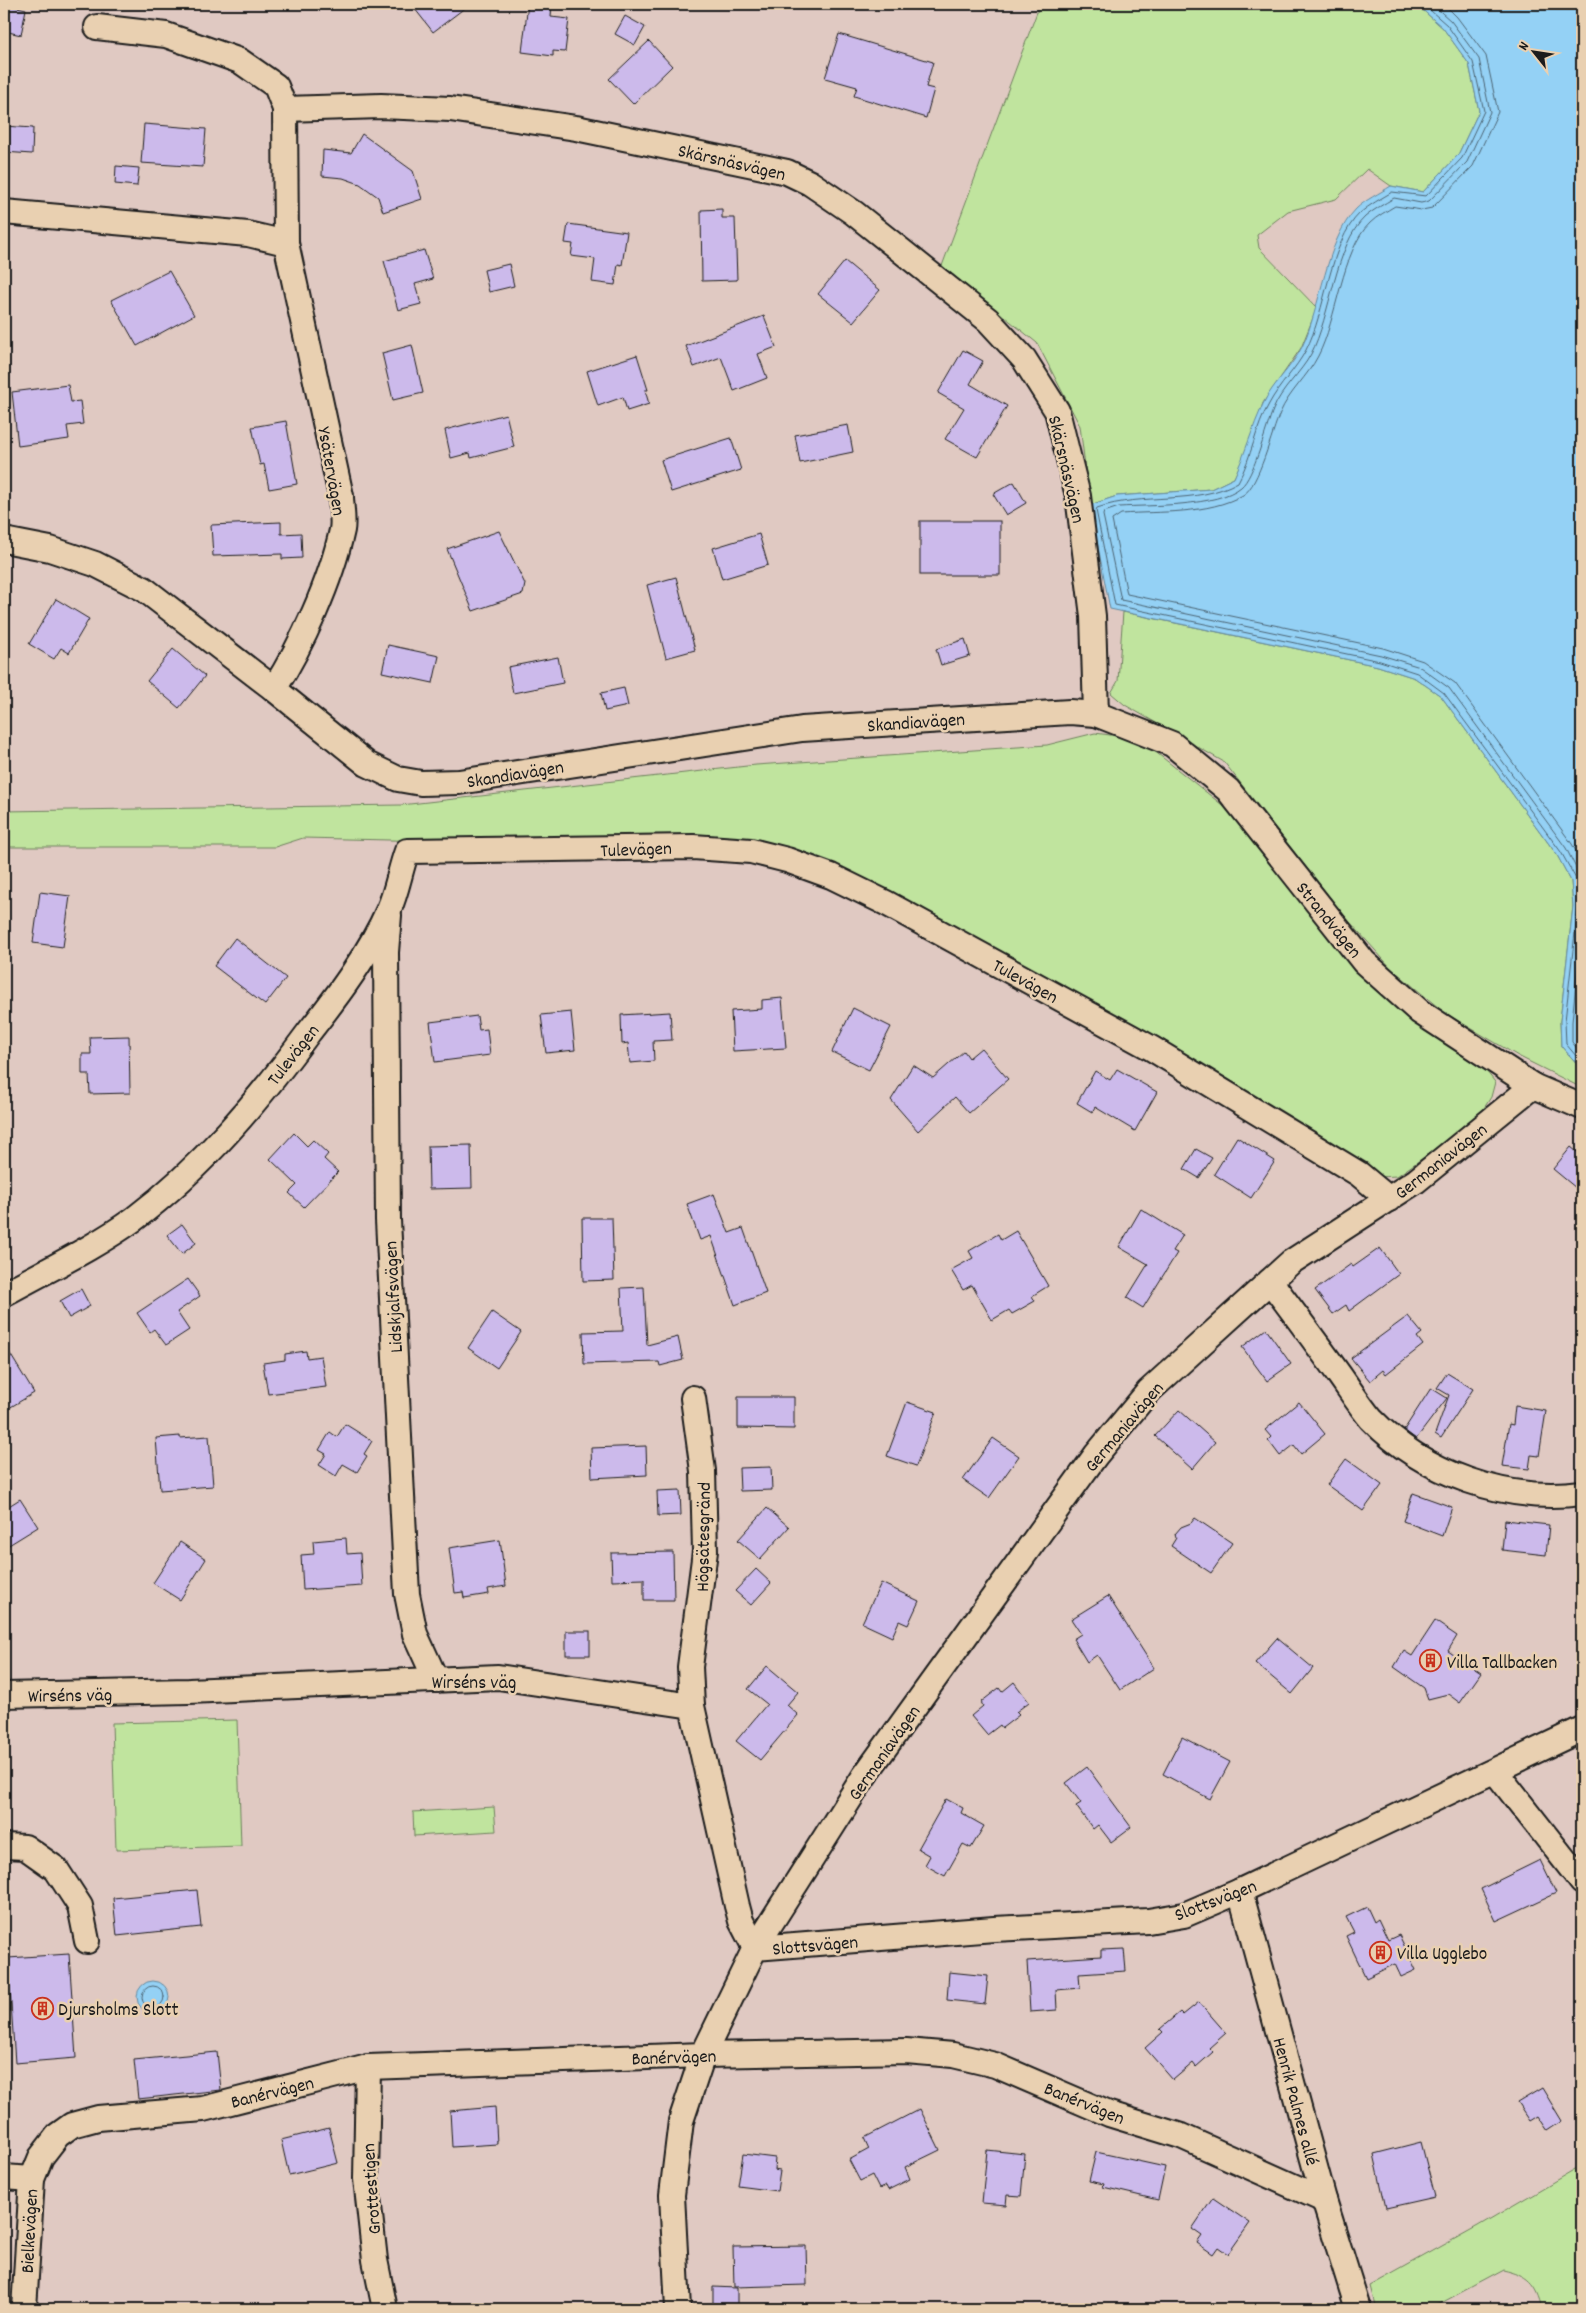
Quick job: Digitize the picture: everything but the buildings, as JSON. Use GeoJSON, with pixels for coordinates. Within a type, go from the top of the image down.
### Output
{"type":"FeatureCollection","features":[{"type":"Feature","properties":{"kind":"street"},"geometry":{"type":"LineString","coordinates":[[97,27],[166,35],[240,61],[276,86],[285,109]]}},
{"type":"Feature","properties":{"kind":"street","name":"Skärsnäsvägen"},"geometry":{"type":"LineString","coordinates":[[285,109],[381,106],[450,110],[576,128],[787,172],[810,183],[854,213],[988,320],[1024,359],[1057,412],[1078,496],[1093,616],[1096,714]]}},
{"type":"Feature","properties":{"kind":"street","name":"Ysätervägen"},"geometry":{"type":"LineString","coordinates":[[274,689],[290,664],[328,577],[342,528],[341,496],[286,243],[285,109]]}},
{"type":"Feature","properties":{"kind":"street"},"geometry":{"type":"LineString","coordinates":[[4,212],[248,234],[286,243]]}},
{"type":"Feature","properties":{"kind":"street","name":"Skandiavägen"},"geometry":{"type":"LineString","coordinates":[[4,540],[50,549],[95,564],[144,589],[274,689],[367,764],[398,778],[421,783],[459,782],[802,728],[1070,712],[1096,714]]}},
{"type":"Feature","properties":{"kind":"street","name":"Strandvägen"},"geometry":{"type":"LineString","coordinates":[[1096,714],[1172,744],[1228,790],[1364,962],[1420,1012],[1533,1086],[1582,1107]]}},
{"type":"Feature","properties":{"kind":"street","name":"Tulevägen"},"geometry":{"type":"LineString","coordinates":[[4,1294],[134,1219],[182,1180],[212,1150],[282,1068],[349,980],[390,909],[407,851],[693,847],[751,851],[787,860],[831,876],[886,903],[1151,1048],[1359,1174],[1389,1199]]}},
{"type":"Feature","properties":{"kind":"street","name":"Lidskjalfsvägen"},"geometry":{"type":"LineString","coordinates":[[390,909],[386,952],[388,1220],[407,1594],[414,1634],[436,1680]]}},
{"type":"Feature","properties":{"kind":"street","name":"Germaniavägen"},"geometry":{"type":"LineString","coordinates":[[678,2309],[672,2195],[682,2121],[703,2055],[755,1948],[865,1776],[1096,1455],[1149,1391],[1291,1262],[1416,1181],[1533,1086]]}},
{"type":"Feature","properties":{"kind":"street"},"geometry":{"type":"LineString","coordinates":[[1270,1281],[1371,1418],[1402,1444],[1456,1476],[1488,1486],[1532,1494],[1582,1493]]}},
{"type":"Feature","properties":{"kind":"street","name":"Högsätesgränd"},"geometry":{"type":"LineString","coordinates":[[692,1706],[690,1667],[705,1551],[703,1471],[693,1398]]}},
{"type":"Feature","properties":{"kind":"street","name":"Wirséns väg"},"geometry":{"type":"LineString","coordinates":[[4,1695],[188,1691],[498,1676],[692,1706]]}},
{"type":"Feature","properties":{"kind":"street"},"geometry":{"type":"LineString","coordinates":[[692,1706],[737,1906],[741,1921],[755,1948]]}},
{"type":"Feature","properties":{"kind":"street","name":"Slottsvägen"},"geometry":{"type":"LineString","coordinates":[[755,1948],[994,1929],[1148,1921],[1184,1915],[1240,1891],[1582,1729]]}},
{"type":"Feature","properties":{"kind":"street"},"geometry":{"type":"LineString","coordinates":[[1495,1771],[1582,1882]]}},
{"type":"Feature","properties":{"kind":"street"},"geometry":{"type":"LineString","coordinates":[[4,1846],[26,1847],[56,1869],[80,1906],[87,1941]]}},
{"type":"Feature","properties":{"kind":"street","name":"Henrik Palmes allé"},"geometry":{"type":"LineString","coordinates":[[1240,1891],[1324,2200],[1358,2309]]}},
{"type":"Feature","properties":{"kind":"street","name":"Banérvägen"},"geometry":{"type":"LineString","coordinates":[[32,2179],[41,2157],[58,2135],[72,2125],[98,2118],[203,2109],[368,2067],[703,2055],[906,2051],[970,2059],[994,2065],[1109,2114],[1181,2136],[1324,2200]]}},
{"type":"Feature","properties":{"kind":"street","name":"Grottestigen"},"geometry":{"type":"LineString","coordinates":[[368,2067],[366,2179],[376,2260],[385,2309]]}},
{"type":"Feature","properties":{"kind":"street","name":"Bielkevägen"},"geometry":{"type":"LineString","coordinates":[[4,2177],[32,2179],[24,2309]]}},
{"type":"Feature","properties":{"kind":"green space"},"geometry":{"type":"Polygon","coordinates":[[[1040,4],[1416,4],[1443,28],[1469,64],[1479,111],[1458,155],[1423,192],[1391,186],[1367,169],[1336,199],[1288,211],[1257,235],[1259,248],[1317,308],[1301,348],[1263,403],[1248,448],[1234,478],[1211,489],[1117,496],[1090,505],[1080,426],[1037,343],[942,266],[1040,4]]]}},
{"type":"Feature","properties":{"kind":"green space"},"geometry":{"type":"Polygon","coordinates":[[[1123,612],[1378,666],[1415,678],[1441,696],[1557,855],[1571,881],[1573,906],[1560,1021],[1561,1046],[1582,1069],[1582,1088],[1518,1056],[1445,1013],[1391,968],[1342,913],[1224,762],[1125,705],[1111,693],[1118,681],[1123,612]]]}},
{"type":"Feature","properties":{"kind":"green space"},"geometry":{"type":"Polygon","coordinates":[[[1095,733],[1125,737],[1148,746],[1226,808],[1370,983],[1482,1066],[1495,1082],[1491,1097],[1476,1121],[1397,1176],[1378,1177],[778,849],[303,838],[275,847],[4,847],[4,811],[401,805],[756,765],[1047,745],[1095,733]]]}},
{"type":"Feature","properties":{"kind":"green space"},"geometry":{"type":"Polygon","coordinates":[[[237,1720],[241,1846],[116,1850],[112,1723],[237,1720]]]}},
{"type":"Feature","properties":{"kind":"green space"},"geometry":{"type":"Polygon","coordinates":[[[494,1807],[496,1831],[414,1836],[413,1812],[494,1807]]]}},
{"type":"Feature","properties":{"kind":"green space"},"geometry":{"type":"Polygon","coordinates":[[[1582,2165],[1582,2309],[1543,2309],[1535,2287],[1526,2278],[1503,2270],[1430,2309],[1376,2309],[1370,2286],[1582,2165]]]}},
{"type":"Feature","properties":{"kind":"water"},"geometry":{"type":"Polygon","coordinates":[[[1416,4],[1582,4],[1582,1069],[1561,1046],[1560,1021],[1573,906],[1571,881],[1557,855],[1441,696],[1415,678],[1378,666],[1110,609],[1090,505],[1117,496],[1211,489],[1234,478],[1263,404],[1302,347],[1309,331],[1331,256],[1346,222],[1356,209],[1391,186],[1423,192],[1458,155],[1479,111],[1469,64],[1443,28],[1416,4]]]}},
{"type":"Feature","properties":{"kind":"water"},"geometry":{"type":"Polygon","coordinates":[[[153,1981],[159,1982],[164,1986],[168,1991],[168,2003],[164,2008],[159,2012],[153,2013],[147,2012],[142,2008],[138,2003],[137,1997],[138,1991],[142,1986],[147,1982],[153,1981]]]}},
{"type":"Feature","properties":{"kind":"place","name":"Villa Tallbacken"},"geometry":{"type":"Point","coordinates":[1431,1661]}},
{"type":"Feature","properties":{"kind":"place","name":"Villa Ugglebo"},"geometry":{"type":"Point","coordinates":[1381,1952]}},
{"type":"Feature","properties":{"kind":"place","name":"Djursholms Slott"},"geometry":{"type":"Point","coordinates":[42,2008]}}]}
